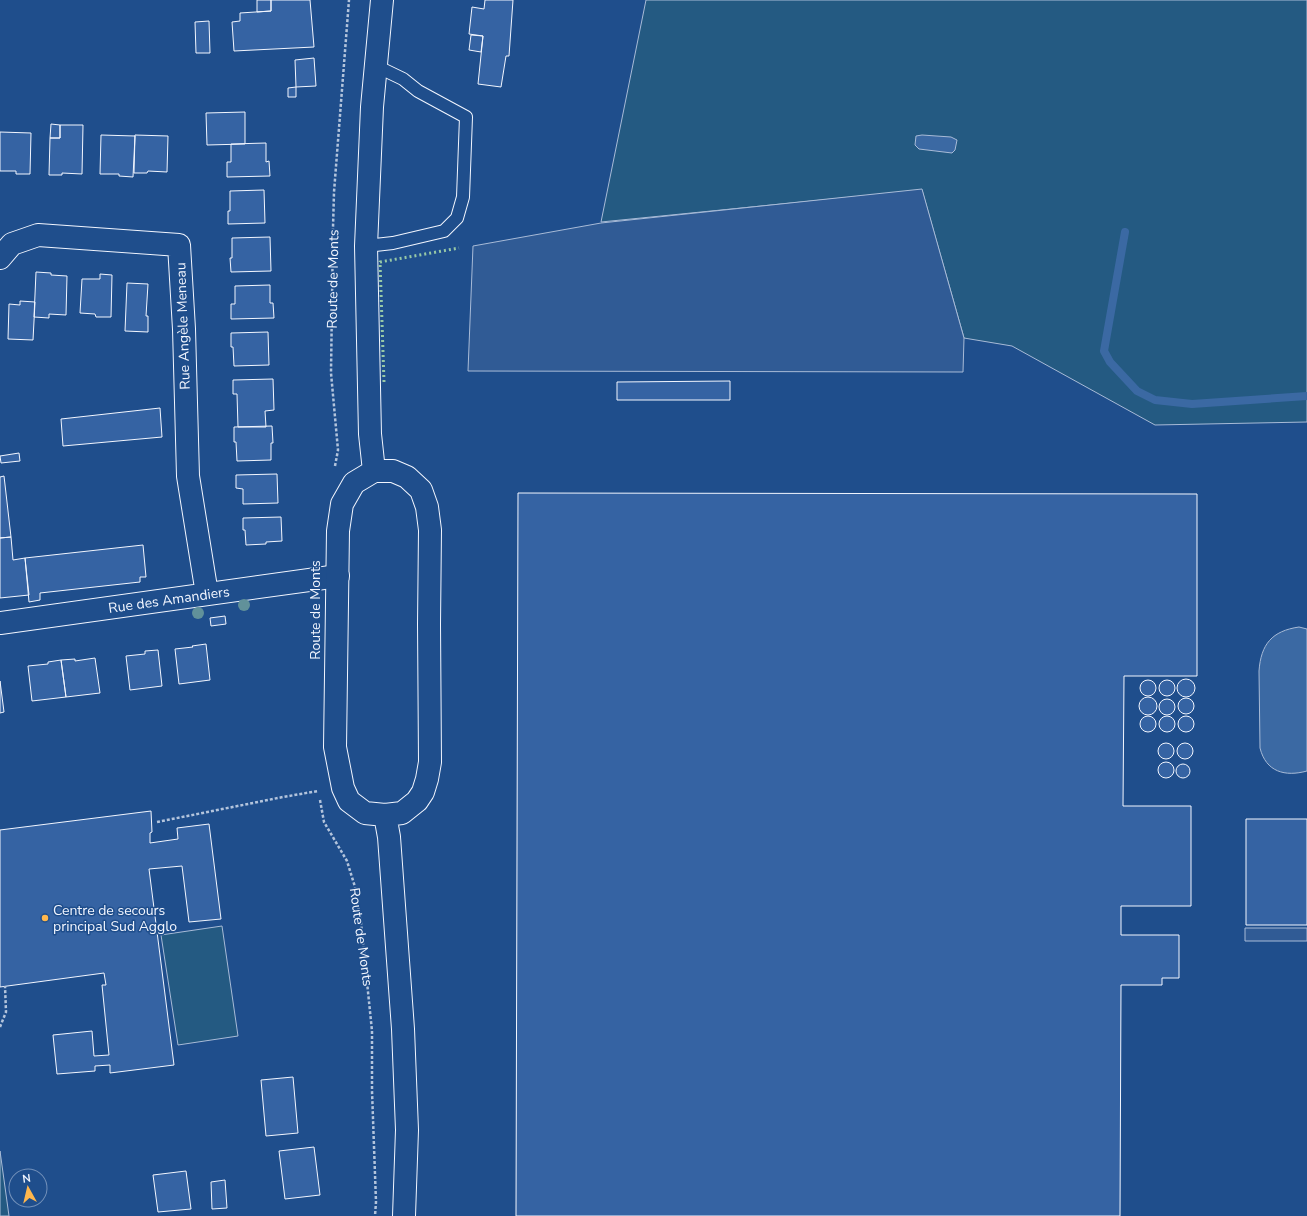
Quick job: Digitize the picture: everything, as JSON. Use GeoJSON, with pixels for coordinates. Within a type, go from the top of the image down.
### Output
{"type":"FeatureCollection","features":[{"type":"Feature","properties":{"kind":"main road"},"geometry":{"type":"LineString","coordinates":[[374,471],[370,434],[366,246],[372,108],[382,0]]}},
{"type":"Feature","properties":{"kind":"main road","name":"Rue Angèle Meneau"},"geometry":{"type":"LineString","coordinates":[[0,258],[12,244],[38,235],[179,245],[184,329],[188,476],[207,594]]}},
{"type":"Feature","properties":{"kind":"main road","name":"Route de Monts"},"geometry":{"type":"LineString","coordinates":[[374,471],[393,471],[407,477],[422,490],[427,507],[430,530],[430,762],[423,792],[417,801],[402,813],[385,815],[365,813],[349,801],[343,788],[335,747],[338,531],[342,504],[354,483],[374,471]]}},
{"type":"Feature","properties":{"kind":"main road","name":"Rue des Amandiers"},"geometry":{"type":"LineString","coordinates":[[0,623],[338,576]]}},
{"type":"Feature","properties":{"kind":"main road"},"geometry":{"type":"LineString","coordinates":[[385,815],[389,837],[403,1029],[407,1130],[404,1216]]}},
{"type":"Feature","properties":{"kind":"lane"},"geometry":{"type":"LineString","coordinates":[[366,246],[392,243],[444,231],[457,218],[464,197],[466,117],[418,91],[403,79],[376,66]]}},
{"type":"Feature","properties":{"kind":"path","name":"Route de Monts"},"geometry":{"type":"LineString","coordinates":[[334,470],[338,450],[331,373],[333,221],[348,0]]}},
{"type":"Feature","properties":{"kind":"path"},"geometry":{"type":"LineString","coordinates":[[318,785],[318,791]]}},
{"type":"Feature","properties":{"kind":"path"},"geometry":{"type":"LineString","coordinates":[[157,822],[283,797],[343,788]]}},
{"type":"Feature","properties":{"kind":"path","name":"Route de Monts"},"geometry":{"type":"LineString","coordinates":[[320,799],[324,822],[347,861],[355,887],[361,923],[372,1031],[372,1091],[376,1202],[375,1216]]}},
{"type":"Feature","properties":{"kind":"path"},"geometry":{"type":"LineString","coordinates":[[0,1027],[6,1012],[5,986]]}},
{"type":"Feature","properties":{"kind":"shaded area"},"geometry":{"type":"Polygon","coordinates":[[[646,0],[1307,0],[1307,422],[1155,425],[1012,346],[964,338],[922,190],[601,222],[646,0]]]}},
{"type":"Feature","properties":{"kind":"shaded area"},"geometry":{"type":"Polygon","coordinates":[[[916,136],[951,137],[957,140],[955,150],[952,153],[919,149],[915,145],[916,136]]]}},
{"type":"Feature","properties":{"kind":"shaded area"},"geometry":{"type":"Polygon","coordinates":[[[922,189],[964,338],[963,372],[468,371],[473,246],[601,223],[922,189]]]}},
{"type":"Feature","properties":{"kind":"shaded area"},"geometry":{"type":"Polygon","coordinates":[[[1299,627],[1307,629],[1307,771],[1299,773],[1284,773],[1278,771],[1267,763],[1260,748],[1259,671],[1262,653],[1270,640],[1282,632],[1299,627]]]}},
{"type":"Feature","properties":{"kind":"shaded area"},"geometry":{"type":"Polygon","coordinates":[[[222,926],[238,1036],[178,1045],[161,935],[222,926]]]}},
{"type":"Feature","properties":{"kind":"shaded area"},"geometry":{"type":"Polygon","coordinates":[[[1245,928],[1307,928],[1307,941],[1245,941],[1245,928]]]}},
{"type":"Feature","properties":{"kind":"shaded area"},"geometry":{"type":"Polygon","coordinates":[[[0,1151],[9,1216],[0,1216],[0,1151]]]}},
{"type":"Feature","properties":{"kind":"building"},"geometry":{"type":"Polygon","coordinates":[[[257,0],[271,0],[271,11],[257,12],[257,0]]]}},
{"type":"Feature","properties":{"kind":"building"},"geometry":{"type":"Polygon","coordinates":[[[271,0],[310,0],[314,47],[234,51],[232,22],[240,21],[240,13],[271,11],[271,0]]]}},
{"type":"Feature","properties":{"kind":"building"},"geometry":{"type":"Polygon","coordinates":[[[485,0],[513,0],[509,56],[506,56],[501,87],[478,84],[483,36],[469,34],[472,7],[484,9],[485,0]]]}},
{"type":"Feature","properties":{"kind":"building"},"geometry":{"type":"Polygon","coordinates":[[[209,21],[210,53],[196,53],[195,22],[209,21]]]}},
{"type":"Feature","properties":{"kind":"building"},"geometry":{"type":"Polygon","coordinates":[[[471,35],[483,36],[481,52],[469,50],[471,35]]]}},
{"type":"Feature","properties":{"kind":"building"},"geometry":{"type":"Polygon","coordinates":[[[314,58],[316,86],[296,87],[295,60],[314,58]]]}},
{"type":"Feature","properties":{"kind":"building"},"geometry":{"type":"Polygon","coordinates":[[[296,87],[296,97],[288,97],[288,88],[296,87]]]}},
{"type":"Feature","properties":{"kind":"building"},"geometry":{"type":"Polygon","coordinates":[[[245,112],[245,144],[207,145],[206,113],[245,112]]]}},
{"type":"Feature","properties":{"kind":"building"},"geometry":{"type":"Polygon","coordinates":[[[51,124],[60,125],[60,138],[50,138],[51,124]]]}},
{"type":"Feature","properties":{"kind":"building"},"geometry":{"type":"Polygon","coordinates":[[[60,125],[83,125],[82,174],[62,173],[62,175],[49,175],[50,138],[60,138],[60,125]]]}},
{"type":"Feature","properties":{"kind":"building"},"geometry":{"type":"Polygon","coordinates":[[[0,132],[31,133],[30,174],[16,174],[16,171],[0,171],[0,132]]]}},
{"type":"Feature","properties":{"kind":"building"},"geometry":{"type":"Polygon","coordinates":[[[101,135],[135,136],[133,177],[119,176],[119,174],[100,174],[101,135]]]}},
{"type":"Feature","properties":{"kind":"building"},"geometry":{"type":"Polygon","coordinates":[[[135,135],[168,136],[167,172],[148,171],[147,173],[134,173],[135,135]]]}},
{"type":"Feature","properties":{"kind":"building"},"geometry":{"type":"Polygon","coordinates":[[[266,143],[266,162],[269,161],[270,176],[227,177],[227,162],[231,162],[231,144],[266,143]]]}},
{"type":"Feature","properties":{"kind":"building"},"geometry":{"type":"Polygon","coordinates":[[[264,190],[265,223],[228,224],[228,211],[230,211],[230,191],[264,190]]]}},
{"type":"Feature","properties":{"kind":"building"},"geometry":{"type":"Polygon","coordinates":[[[270,237],[271,271],[231,272],[230,258],[232,258],[232,238],[270,237]]]}},
{"type":"Feature","properties":{"kind":"building"},"geometry":{"type":"Polygon","coordinates":[[[36,272],[67,276],[66,315],[49,314],[49,318],[34,317],[36,272]]]}},
{"type":"Feature","properties":{"kind":"building"},"geometry":{"type":"Polygon","coordinates":[[[100,274],[112,275],[111,317],[96,317],[95,314],[80,313],[82,279],[100,279],[100,274]]]}},
{"type":"Feature","properties":{"kind":"building"},"geometry":{"type":"Polygon","coordinates":[[[127,283],[148,284],[146,316],[148,316],[148,332],[125,331],[127,283]]]}},
{"type":"Feature","properties":{"kind":"building"},"geometry":{"type":"Polygon","coordinates":[[[270,285],[270,303],[273,303],[274,318],[231,319],[231,304],[235,304],[235,286],[270,285]]]}},
{"type":"Feature","properties":{"kind":"building"},"geometry":{"type":"Polygon","coordinates":[[[20,301],[35,302],[33,340],[8,339],[9,304],[20,305],[20,301]]]}},
{"type":"Feature","properties":{"kind":"building"},"geometry":{"type":"Polygon","coordinates":[[[268,332],[269,365],[234,366],[233,347],[231,347],[231,333],[268,332]]]}},
{"type":"Feature","properties":{"kind":"building"},"geometry":{"type":"Polygon","coordinates":[[[273,379],[274,410],[265,411],[266,427],[238,427],[237,394],[233,394],[233,380],[273,379]]]}},
{"type":"Feature","properties":{"kind":"building"},"geometry":{"type":"Polygon","coordinates":[[[730,381],[730,400],[617,400],[617,382],[730,381]]]}},
{"type":"Feature","properties":{"kind":"building"},"geometry":{"type":"Polygon","coordinates":[[[160,408],[162,437],[63,446],[61,419],[160,408]]]}},
{"type":"Feature","properties":{"kind":"building"},"geometry":{"type":"Polygon","coordinates":[[[272,426],[273,443],[271,443],[271,460],[237,461],[236,442],[234,442],[234,427],[272,426]]]}},
{"type":"Feature","properties":{"kind":"building"},"geometry":{"type":"Polygon","coordinates":[[[19,453],[20,461],[1,463],[0,456],[19,453]]]}},
{"type":"Feature","properties":{"kind":"building"},"geometry":{"type":"Polygon","coordinates":[[[277,474],[278,503],[243,504],[243,489],[236,488],[236,475],[277,474]]]}},
{"type":"Feature","properties":{"kind":"building"},"geometry":{"type":"Polygon","coordinates":[[[4,476],[11,537],[0,538],[0,477],[4,476]]]}},
{"type":"Feature","properties":{"kind":"building"},"geometry":{"type":"Polygon","coordinates":[[[518,493],[1197,494],[1197,676],[1124,676],[1123,806],[1191,806],[1191,906],[1121,906],[1121,935],[1179,935],[1179,978],[1162,978],[1162,985],[1121,985],[1120,1216],[516,1216],[518,493]]]}},
{"type":"Feature","properties":{"kind":"building"},"geometry":{"type":"Polygon","coordinates":[[[281,517],[282,541],[266,542],[266,544],[246,545],[245,530],[243,530],[243,518],[281,517]]]}},
{"type":"Feature","properties":{"kind":"building"},"geometry":{"type":"Polygon","coordinates":[[[11,537],[13,560],[25,558],[29,595],[0,598],[0,538],[11,537]]]}},
{"type":"Feature","properties":{"kind":"building"},"geometry":{"type":"Polygon","coordinates":[[[143,545],[146,577],[140,577],[140,582],[40,593],[40,600],[29,602],[25,558],[143,545]]]}},
{"type":"Feature","properties":{"kind":"building"},"geometry":{"type":"Polygon","coordinates":[[[225,616],[226,624],[211,626],[210,618],[225,616]]]}},
{"type":"Feature","properties":{"kind":"building"},"geometry":{"type":"Polygon","coordinates":[[[206,644],[210,680],[179,684],[175,649],[206,644]]]}},
{"type":"Feature","properties":{"kind":"building"},"geometry":{"type":"Polygon","coordinates":[[[158,650],[162,686],[130,690],[126,656],[145,654],[145,651],[158,650]]]}},
{"type":"Feature","properties":{"kind":"building"},"geometry":{"type":"Polygon","coordinates":[[[95,658],[100,693],[66,697],[61,660],[75,659],[75,661],[95,658]]]}},
{"type":"Feature","properties":{"kind":"building"},"geometry":{"type":"Polygon","coordinates":[[[61,660],[66,697],[32,701],[28,666],[48,664],[48,662],[61,660]]]}},
{"type":"Feature","properties":{"kind":"building"},"geometry":{"type":"Polygon","coordinates":[[[1186,679],[1192,682],[1195,688],[1192,694],[1186,697],[1180,694],[1177,688],[1180,682],[1186,679]]]}},
{"type":"Feature","properties":{"kind":"building"},"geometry":{"type":"Polygon","coordinates":[[[1145,680],[1151,680],[1156,685],[1154,694],[1151,696],[1145,696],[1140,691],[1140,685],[1145,680]]]}},
{"type":"Feature","properties":{"kind":"building"},"geometry":{"type":"Polygon","coordinates":[[[1167,680],[1173,682],[1175,688],[1173,694],[1167,696],[1161,694],[1159,688],[1161,682],[1167,680]]]}},
{"type":"Feature","properties":{"kind":"building"},"geometry":{"type":"Polygon","coordinates":[[[0,681],[4,712],[0,713],[0,681]]]}},
{"type":"Feature","properties":{"kind":"building"},"geometry":{"type":"Polygon","coordinates":[[[1148,697],[1154,700],[1157,706],[1154,712],[1148,715],[1142,712],[1139,706],[1142,700],[1148,697]]]}},
{"type":"Feature","properties":{"kind":"building"},"geometry":{"type":"Polygon","coordinates":[[[1183,698],[1189,698],[1194,703],[1192,712],[1189,714],[1183,714],[1178,709],[1178,703],[1183,698]]]}},
{"type":"Feature","properties":{"kind":"building"},"geometry":{"type":"Polygon","coordinates":[[[1167,699],[1173,701],[1175,707],[1173,713],[1167,715],[1161,713],[1159,707],[1161,701],[1167,699]]]}},
{"type":"Feature","properties":{"kind":"building"},"geometry":{"type":"Polygon","coordinates":[[[1145,716],[1151,716],[1156,721],[1154,730],[1151,732],[1145,732],[1140,727],[1140,721],[1145,716]]]}},
{"type":"Feature","properties":{"kind":"building"},"geometry":{"type":"Polygon","coordinates":[[[1164,716],[1170,716],[1175,721],[1173,730],[1170,732],[1164,732],[1159,727],[1159,721],[1164,716]]]}},
{"type":"Feature","properties":{"kind":"building"},"geometry":{"type":"Polygon","coordinates":[[[1186,716],[1192,718],[1194,724],[1192,730],[1186,732],[1180,730],[1178,724],[1180,718],[1186,716]]]}},
{"type":"Feature","properties":{"kind":"building"},"geometry":{"type":"Polygon","coordinates":[[[1166,743],[1173,748],[1174,751],[1169,758],[1166,759],[1159,754],[1158,751],[1163,744],[1166,743]]]}},
{"type":"Feature","properties":{"kind":"building"},"geometry":{"type":"Polygon","coordinates":[[[1185,743],[1191,745],[1193,751],[1191,757],[1185,759],[1179,757],[1177,751],[1179,745],[1185,743]]]}},
{"type":"Feature","properties":{"kind":"building"},"geometry":{"type":"Polygon","coordinates":[[[1166,762],[1173,767],[1174,770],[1169,777],[1166,778],[1159,773],[1158,770],[1163,763],[1166,762]]]}},
{"type":"Feature","properties":{"kind":"building"},"geometry":{"type":"Polygon","coordinates":[[[1183,764],[1188,766],[1190,771],[1188,776],[1183,778],[1178,776],[1176,771],[1178,766],[1183,764]]]}},
{"type":"Feature","properties":{"kind":"building"},"geometry":{"type":"Polygon","coordinates":[[[151,811],[152,832],[150,833],[150,843],[178,839],[177,828],[209,824],[221,919],[189,922],[182,866],[149,869],[174,1065],[110,1073],[110,1065],[95,1066],[95,1071],[57,1074],[53,1035],[92,1031],[94,1056],[109,1055],[102,985],[106,985],[104,973],[0,987],[0,830],[151,811]]]}},
{"type":"Feature","properties":{"kind":"building"},"geometry":{"type":"Polygon","coordinates":[[[1246,819],[1307,819],[1307,925],[1246,925],[1246,819]]]}},
{"type":"Feature","properties":{"kind":"building"},"geometry":{"type":"Polygon","coordinates":[[[293,1077],[298,1133],[266,1136],[261,1080],[293,1077]]]}},
{"type":"Feature","properties":{"kind":"building"},"geometry":{"type":"Polygon","coordinates":[[[314,1147],[320,1195],[285,1199],[279,1151],[314,1147]]]}},
{"type":"Feature","properties":{"kind":"building"},"geometry":{"type":"Polygon","coordinates":[[[186,1171],[191,1209],[158,1212],[153,1175],[186,1171]]]}},
{"type":"Feature","properties":{"kind":"building"},"geometry":{"type":"Polygon","coordinates":[[[225,1180],[227,1208],[212,1209],[211,1182],[225,1180]]]}},
{"type":"Feature","properties":{"kind":"waterway"},"geometry":{"type":"LineString","coordinates":[[1125,232],[1104,351],[1110,362],[1137,391],[1155,400],[1192,404],[1307,396]]}},
{"type":"Feature","properties":{"kind":"hedge"},"geometry":{"type":"LineString","coordinates":[[384,382],[380,262],[459,248]]}},
{"type":"Feature","properties":{"kind":"place","name":"Centre de secours principal Sud Agglo"},"geometry":{"type":"Point","coordinates":[45,918]}}]}
